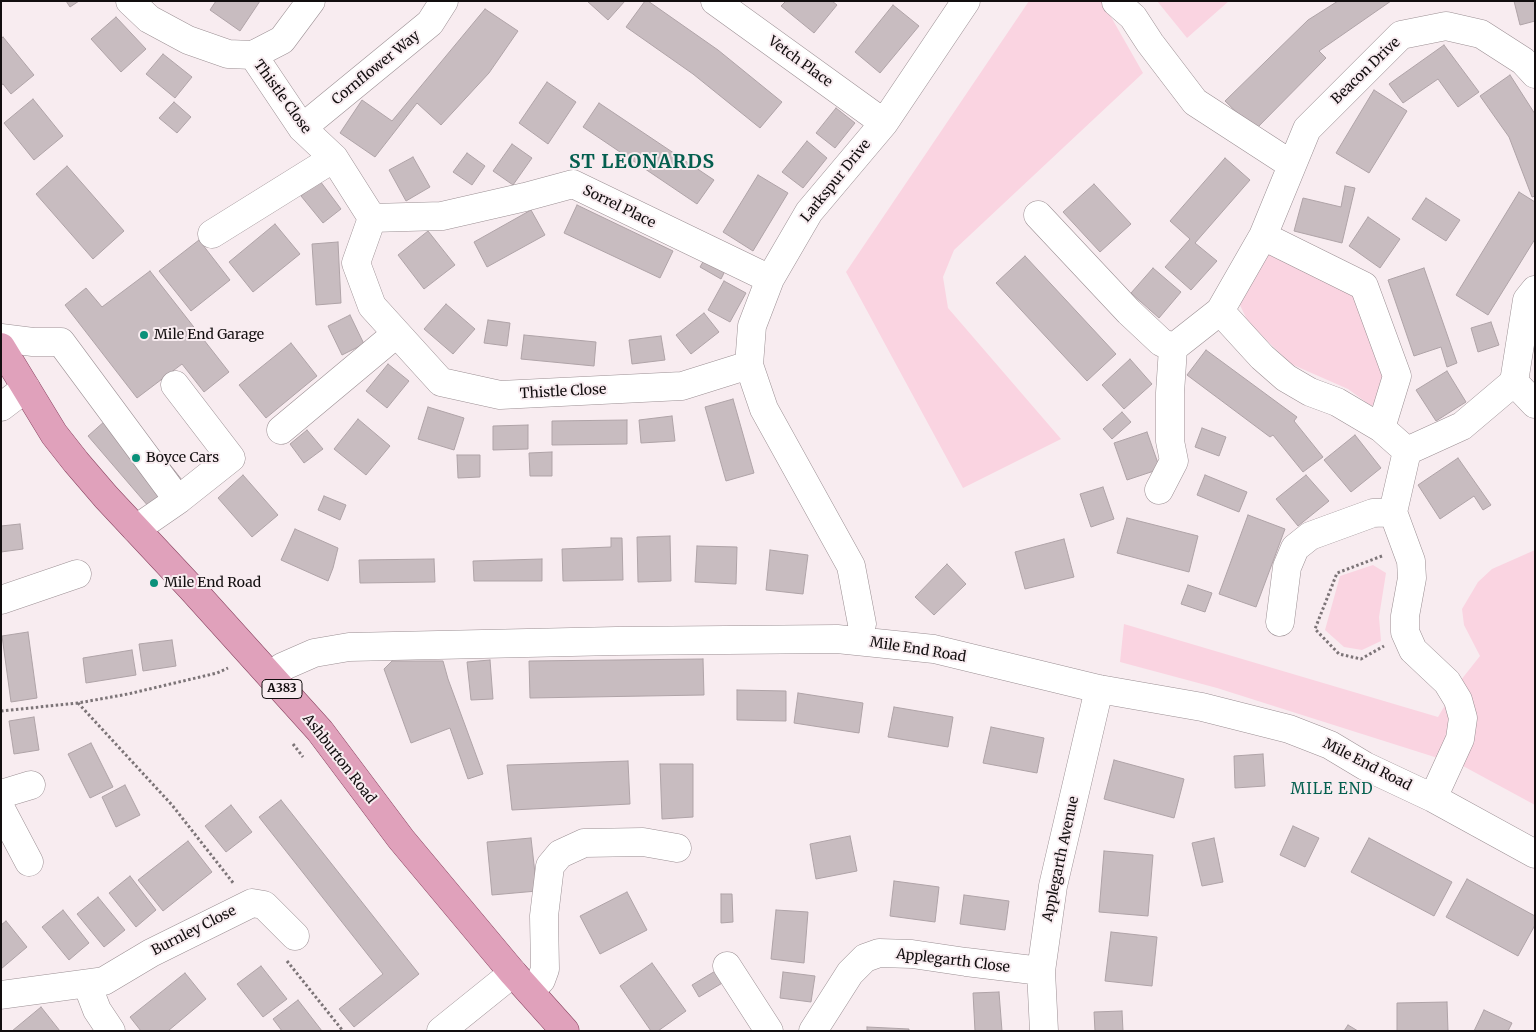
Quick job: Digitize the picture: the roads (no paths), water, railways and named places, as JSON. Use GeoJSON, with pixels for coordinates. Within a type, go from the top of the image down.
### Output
{"type":"FeatureCollection","features":[{"type":"Feature","properties":{"kind":"main road","name":"Ashburton Road"},"geometry":{"type":"LineString","coordinates":[[1,347],[54,434],[76,462],[320,731],[401,839],[521,982],[566,1031]]}},
{"type":"Feature","properties":{"kind":"street"},"geometry":{"type":"LineString","coordinates":[[130,1],[149,20],[188,40],[228,54],[253,55],[282,40],[311,1]]}},
{"type":"Feature","properties":{"kind":"street","name":"Cornflower Way"},"geometry":{"type":"LineString","coordinates":[[302,128],[430,24],[444,1]]}},
{"type":"Feature","properties":{"kind":"street","name":"Vetch Place"},"geometry":{"type":"LineString","coordinates":[[715,1],[884,123]]}},
{"type":"Feature","properties":{"kind":"street","name":"Larkspur Drive"},"geometry":{"type":"LineString","coordinates":[[862,624],[850,566],[764,409],[749,364],[752,326],[770,279],[809,212],[884,123],[966,1]]}},
{"type":"Feature","properties":{"kind":"street"},"geometry":{"type":"LineString","coordinates":[[1116,2],[1132,17],[1195,102],[1292,165]]}},
{"type":"Feature","properties":{"kind":"street","name":"Beacon Drive"},"geometry":{"type":"LineString","coordinates":[[1220,311],[1263,236],[1307,129],[1401,35],[1446,26],[1481,34],[1523,62],[1535,74]]}},
{"type":"Feature","properties":{"kind":"street","name":"Thistle Close"},"geometry":{"type":"LineString","coordinates":[[253,55],[302,128],[334,158],[372,218],[356,263],[372,306],[441,382],[500,396],[682,386],[749,364]]}},
{"type":"Feature","properties":{"kind":"street"},"geometry":{"type":"LineString","coordinates":[[212,234],[334,158]]}},
{"type":"Feature","properties":{"kind":"street","name":"Sorrel Place"},"geometry":{"type":"LineString","coordinates":[[372,218],[442,216],[573,184],[770,279]]}},
{"type":"Feature","properties":{"kind":"street"},"geometry":{"type":"LineString","coordinates":[[1038,215],[1129,312],[1161,342],[1173,348]]}},
{"type":"Feature","properties":{"kind":"street"},"geometry":{"type":"LineString","coordinates":[[1263,236],[1364,286],[1397,376],[1381,428]]}},
{"type":"Feature","properties":{"kind":"street"},"geometry":{"type":"LineString","coordinates":[[1407,452],[1462,426],[1514,382],[1527,300],[1535,290]]}},
{"type":"Feature","properties":{"kind":"street"},"geometry":{"type":"LineString","coordinates":[[1159,490],[1174,461],[1170,441],[1170,393],[1173,348],[1220,311],[1262,357],[1286,378],[1310,392],[1337,402],[1381,428],[1407,452]]}},
{"type":"Feature","properties":{"kind":"street"},"geometry":{"type":"LineString","coordinates":[[281,430],[396,334]]}},
{"type":"Feature","properties":{"kind":"street"},"geometry":{"type":"LineString","coordinates":[[1,338],[33,342],[61,342],[178,500]]}},
{"type":"Feature","properties":{"kind":"street"},"geometry":{"type":"LineString","coordinates":[[1514,382],[1535,404]]}},
{"type":"Feature","properties":{"kind":"street"},"geometry":{"type":"LineString","coordinates":[[136,529],[178,500],[231,458],[175,385]]}},
{"type":"Feature","properties":{"kind":"street"},"geometry":{"type":"LineString","coordinates":[[1,407],[26,388]]}},
{"type":"Feature","properties":{"kind":"street"},"geometry":{"type":"LineString","coordinates":[[1407,452],[1392,512],[1411,561],[1412,578],[1405,616],[1405,632],[1412,650],[1447,682],[1458,700],[1463,718],[1460,739],[1434,798]]}},
{"type":"Feature","properties":{"kind":"street"},"geometry":{"type":"LineString","coordinates":[[1280,622],[1287,567],[1295,548],[1310,536],[1373,513],[1392,512]]}},
{"type":"Feature","properties":{"kind":"street"},"geometry":{"type":"LineString","coordinates":[[1,600],[77,574]]}},
{"type":"Feature","properties":{"kind":"street","name":"Mile End Road"},"geometry":{"type":"LineString","coordinates":[[271,676],[282,667],[314,653],[349,647],[616,641],[837,639],[934,649],[1099,689],[1202,707],[1289,729],[1330,745],[1366,766],[1434,798],[1535,854]]}},
{"type":"Feature","properties":{"kind":"street","name":"Applegarth Avenue"},"geometry":{"type":"LineString","coordinates":[[1044,1031],[1041,971],[1053,886],[1099,689]]}},
{"type":"Feature","properties":{"kind":"street"},"geometry":{"type":"LineString","coordinates":[[1,794],[31,785]]}},
{"type":"Feature","properties":{"kind":"street"},"geometry":{"type":"LineString","coordinates":[[1,809],[29,862]]}},
{"type":"Feature","properties":{"kind":"street"},"geometry":{"type":"LineString","coordinates":[[441,1031],[521,982],[541,980],[545,969],[544,916],[550,866],[560,854],[584,843],[643,842],[677,848]]}},
{"type":"Feature","properties":{"kind":"street","name":"Burnley Close"},"geometry":{"type":"LineString","coordinates":[[1,995],[104,981],[151,953],[252,902],[264,905],[289,930]]}},
{"type":"Feature","properties":{"kind":"street","name":"Applegarth Close"},"geometry":{"type":"LineString","coordinates":[[813,1031],[850,973],[865,958],[879,953],[912,954],[1041,971]]}},
{"type":"Feature","properties":{"kind":"street"},"geometry":{"type":"LineString","coordinates":[[727,966],[769,1031]]}},
{"type":"Feature","properties":{"kind":"street"},"geometry":{"type":"LineString","coordinates":[[87,984],[97,1010],[111,1031]]}},
{"type":"Feature","properties":{"kind":"place","name":"Mile End Garage"},"geometry":{"type":"Point","coordinates":[144,335]}},
{"type":"Feature","properties":{"kind":"place","name":"Boyce Cars"},"geometry":{"type":"Point","coordinates":[136,458]}},
{"type":"Feature","properties":{"kind":"place","name":"Mile End Road"},"geometry":{"type":"Point","coordinates":[154,583]}},
{"type":"Feature","properties":{"kind":"district","name":"ST LEONARDS"},"geometry":{"type":"Point","coordinates":[642,163]}},
{"type":"Feature","properties":{"kind":"district","name":"MILE END"},"geometry":{"type":"Point","coordinates":[1332,790]}}]}
